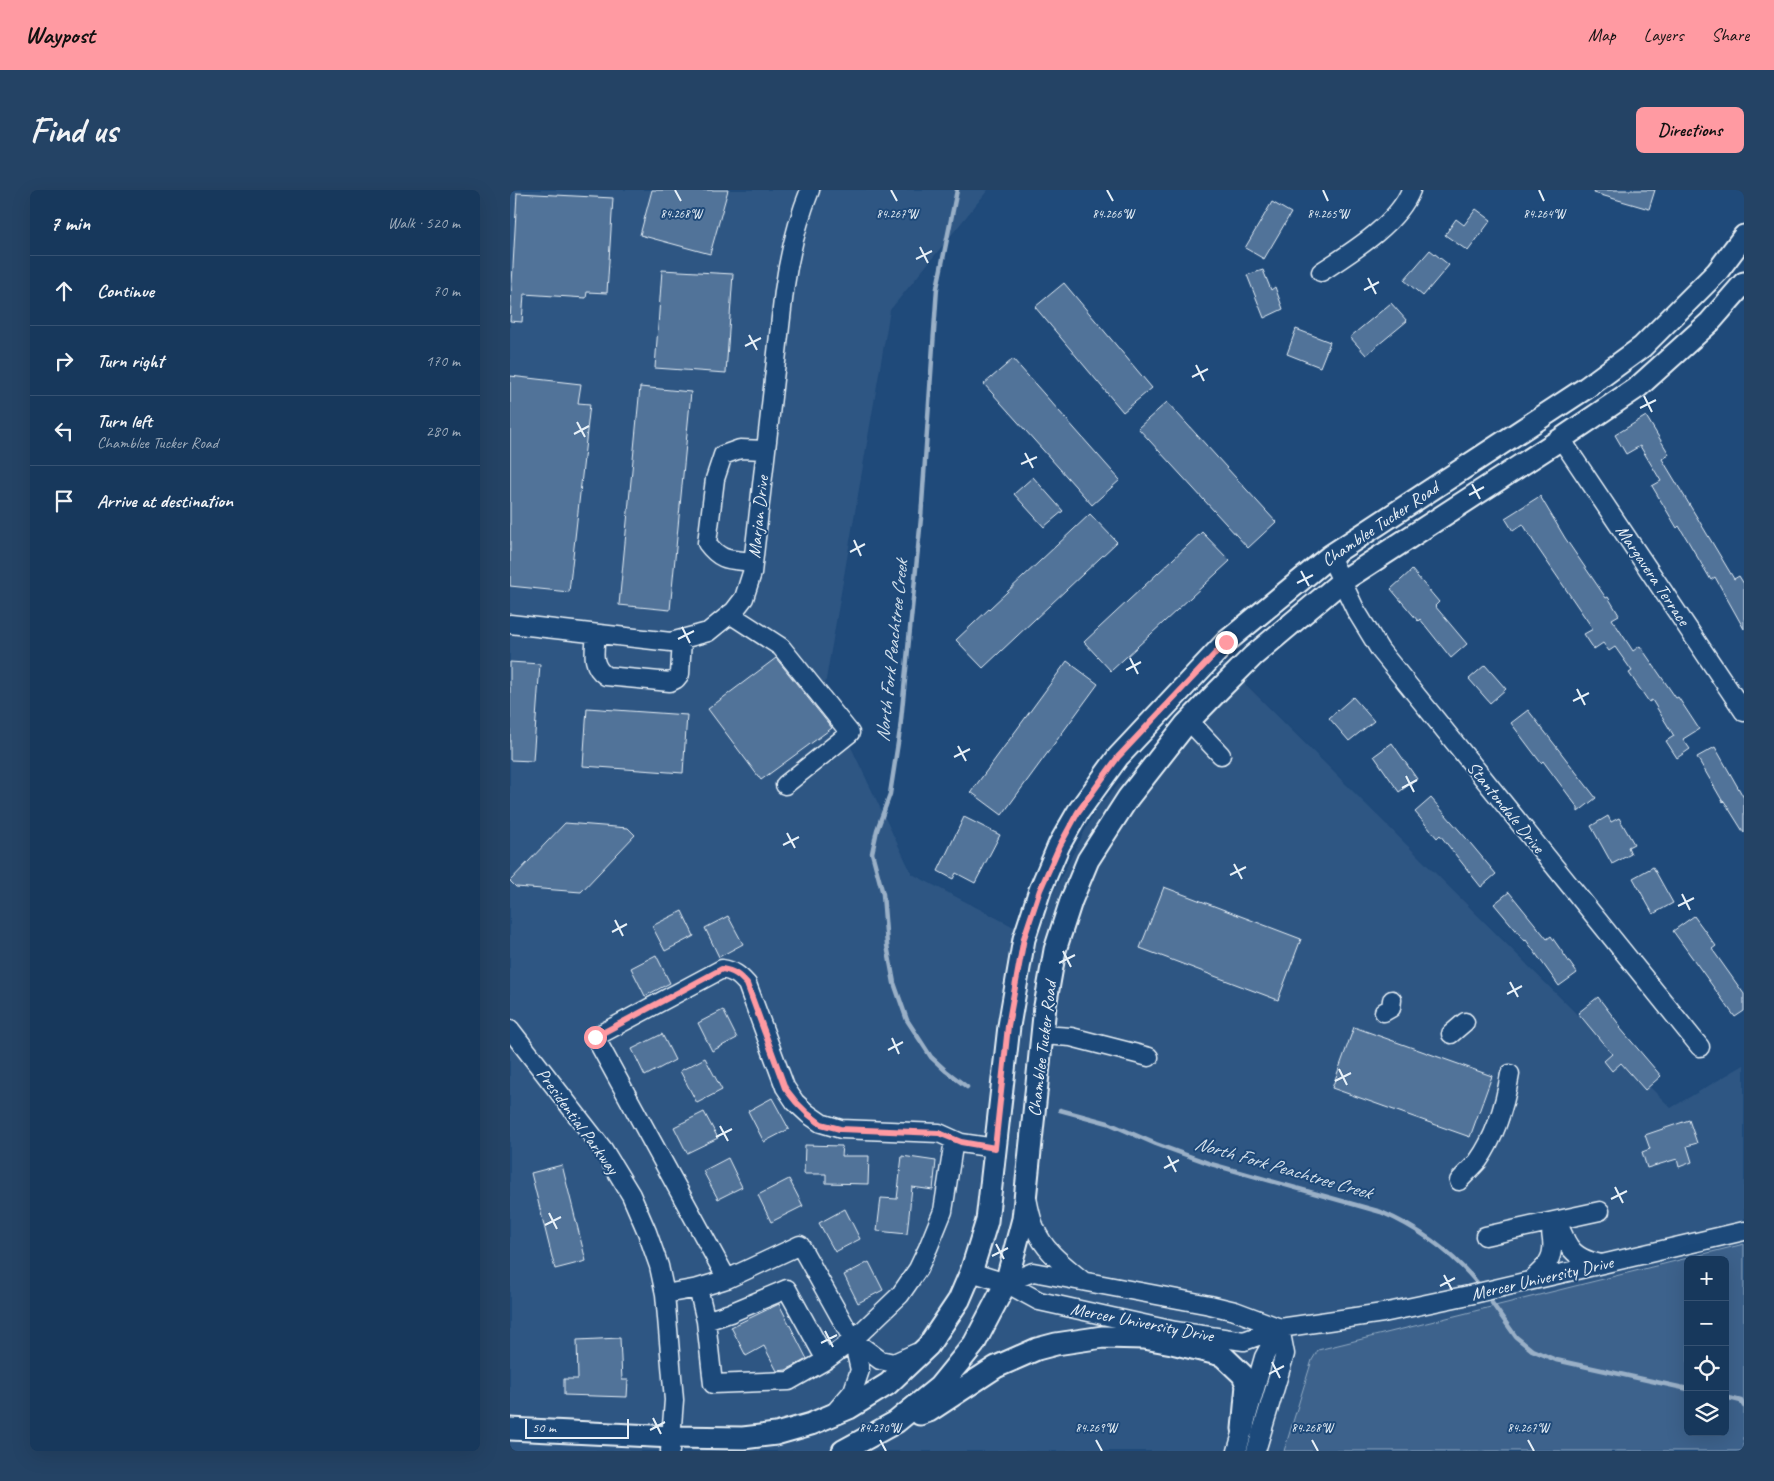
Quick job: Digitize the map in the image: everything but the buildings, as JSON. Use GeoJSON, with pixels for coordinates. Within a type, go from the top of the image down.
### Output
{"type":"FeatureCollection","features":[{"type":"Feature","properties":{"kind":"main road","name":"Chamblee Tucker Road"},"geometry":{"type":"LineString","coordinates":[[510,1429],[671,1444],[776,1434],[811,1424],[849,1408],[888,1384],[928,1346],[959,1300],[971,1272],[987,1221],[1008,1026],[1024,938],[1044,881],[1060,845],[1078,812],[1118,757],[1226,642],[1330,556],[1586,388],[1642,347],[1717,272],[1744,236]]}},
{"type":"Feature","properties":{"kind":"main road","name":"Chamblee Tucker Road"},"geometry":{"type":"LineString","coordinates":[[843,1451],[896,1422],[939,1387],[974,1344],[1006,1283],[1023,1219],[1045,1006],[1055,950],[1071,901],[1088,860],[1128,798],[1188,721],[1253,656],[1341,582],[1638,387],[1710,322],[1744,283]]}},
{"type":"Feature","properties":{"kind":"main road"},"geometry":{"type":"LineString","coordinates":[[896,1422],[929,1412],[996,1368],[1037,1349],[1056,1344],[1103,1337],[1144,1338],[1222,1355],[1243,1376],[1247,1385],[1243,1429]]}},
{"type":"Feature","properties":{"kind":"street","name":"Marjan Drive"},"geometry":{"type":"LineString","coordinates":[[510,624],[671,642],[708,632],[730,614],[744,598],[752,573],[789,258],[810,190]]}},
{"type":"Feature","properties":{"kind":"street"},"geometry":{"type":"LineString","coordinates":[[1321,272],[1359,246],[1389,221],[1408,197],[1411,190]]}},
{"type":"Feature","properties":{"kind":"street","name":"Margavera Terrace"},"geometry":{"type":"LineString","coordinates":[[1561,439],[1744,712]]}},
{"type":"Feature","properties":{"kind":"street"},"geometry":{"type":"LineString","coordinates":[[753,562],[722,558],[707,543],[714,479],[723,456],[740,449],[766,450]]}},
{"type":"Feature","properties":{"kind":"street","name":"Stantondale Drive"},"geometry":{"type":"LineString","coordinates":[[1330,556],[1341,582],[1380,650],[1700,1047]]}},
{"type":"Feature","properties":{"kind":"street"},"geometry":{"type":"LineString","coordinates":[[730,614],[781,646],[850,733],[785,785]]}},
{"type":"Feature","properties":{"kind":"street"},"geometry":{"type":"LineString","coordinates":[[596,634],[594,658],[596,666],[606,676],[670,682],[680,674],[682,639]]}},
{"type":"Feature","properties":{"kind":"street"},"geometry":{"type":"LineString","coordinates":[[1188,721],[1221,755]]}},
{"type":"Feature","properties":{"kind":"street"},"geometry":{"type":"LineString","coordinates":[[727,1279],[595,1037],[722,969],[732,971],[747,984],[785,1088],[796,1102],[821,1124],[840,1129],[939,1133],[961,1142],[995,1148]]}},
{"type":"Feature","properties":{"kind":"street"},"geometry":{"type":"LineString","coordinates":[[1451,1034],[1465,1022]]}},
{"type":"Feature","properties":{"kind":"street","name":"Presidential Parkway"},"geometry":{"type":"LineString","coordinates":[[510,1029],[603,1149],[630,1195],[650,1240],[659,1266],[665,1294],[674,1388],[671,1444]]}},
{"type":"Feature","properties":{"kind":"street"},"geometry":{"type":"LineString","coordinates":[[1042,1035],[1071,1037],[1149,1057]]}},
{"type":"Feature","properties":{"kind":"street"},"geometry":{"type":"LineString","coordinates":[[1459,1181],[1478,1160],[1496,1127],[1507,1093],[1510,1074]]}},
{"type":"Feature","properties":{"kind":"street"},"geometry":{"type":"LineString","coordinates":[[698,1288],[706,1321],[714,1384],[789,1381],[826,1360],[853,1340],[900,1295],[918,1269],[943,1211],[954,1140]]}},
{"type":"Feature","properties":{"kind":"street"},"geometry":{"type":"LineString","coordinates":[[1026,1195],[1036,1229],[1045,1245],[1058,1260],[1084,1282]]}},
{"type":"Feature","properties":{"kind":"street"},"geometry":{"type":"LineString","coordinates":[[1484,1236],[1600,1211]]}},
{"type":"Feature","properties":{"kind":"street"},"geometry":{"type":"LineString","coordinates":[[1554,1222],[1562,1228],[1570,1248],[1581,1258],[1601,1264]]}},
{"type":"Feature","properties":{"kind":"street"},"geometry":{"type":"LineString","coordinates":[[1528,1281],[1546,1265],[1552,1251],[1550,1231],[1554,1222]]}},
{"type":"Feature","properties":{"kind":"street","name":"Mercer University Drive"},"geometry":{"type":"LineString","coordinates":[[971,1272],[1006,1283],[1039,1301],[1199,1335],[1244,1341],[1280,1328],[1383,1313],[1744,1230]]}},
{"type":"Feature","properties":{"kind":"street"},"geometry":{"type":"LineString","coordinates":[[665,1294],[698,1288],[727,1279],[800,1245],[853,1340],[860,1370],[853,1391],[832,1416]]}},
{"type":"Feature","properties":{"kind":"street","name":"Mercer University Drive"},"geometry":{"type":"LineString","coordinates":[[1006,1283],[1033,1272],[1210,1305],[1235,1311],[1280,1328]]}},
{"type":"Feature","properties":{"kind":"street"},"geometry":{"type":"LineString","coordinates":[[706,1321],[787,1289],[826,1360]]}},
{"type":"Feature","properties":{"kind":"street"},"geometry":{"type":"LineString","coordinates":[[1237,1451],[1264,1357],[1280,1328]]}},
{"type":"Feature","properties":{"kind":"street"},"geometry":{"type":"LineString","coordinates":[[1256,1451],[1285,1354],[1280,1328]]}},
{"type":"Feature","properties":{"kind":"street"},"geometry":{"type":"LineString","coordinates":[[853,1340],[880,1360],[894,1363],[928,1346]]}},
{"type":"Feature","properties":{"kind":"shaded area"},"geometry":{"type":"Polygon","coordinates":[[[510,190],[988,190],[890,310],[824,691],[912,874],[1031,936],[1097,807],[1182,719],[1224,663],[1671,1108],[1744,1065],[1744,1244],[1696,1256],[1684,1256],[1684,1259],[1318,1350],[1312,1360],[1284,1451],[510,1451],[510,190]]]}},
{"type":"Feature","properties":{"kind":"shaded area"},"geometry":{"type":"Polygon","coordinates":[[[1744,1244],[1744,1451],[1284,1451],[1312,1360],[1318,1350],[1684,1259],[1684,1436],[1729,1436],[1729,1256],[1696,1256],[1744,1244]]]}},
{"type":"Feature","properties":{"kind":"waterway","name":"North Fork Peachtree Creek"},"geometry":{"type":"LineString","coordinates":[[957,190],[937,288],[921,518],[900,730],[890,794],[877,830],[872,853],[883,894],[887,945],[894,983],[907,1020],[931,1057],[967,1087]]}},
{"type":"Feature","properties":{"kind":"waterway","name":"North Fork Peachtree Creek"},"geometry":{"type":"LineString","coordinates":[[1060,1110],[1108,1123],[1156,1144],[1211,1164],[1381,1212],[1423,1234],[1458,1262],[1480,1286]]}},
{"type":"Feature","properties":{"kind":"waterway","name":"North Fork Peachtree Creek"},"geometry":{"type":"LineString","coordinates":[[1492,1303],[1516,1337],[1532,1350],[1556,1360],[1684,1388]]}},
{"type":"Feature","properties":{"kind":"waterway","name":"North Fork Peachtree Creek"},"geometry":{"type":"LineString","coordinates":[[1729,1398],[1741,1401],[1744,1406]]}},
{"type":"Feature","properties":{"kind":"route"},"geometry":{"type":"LineString","coordinates":[[595,1037],[722,969],[732,971],[747,984],[785,1088],[796,1102],[821,1124],[840,1129],[939,1133],[961,1142],[995,1148],[1008,1026],[1024,938],[1040,890],[1060,845],[1078,812],[1118,757],[1226,642]]}}]}
